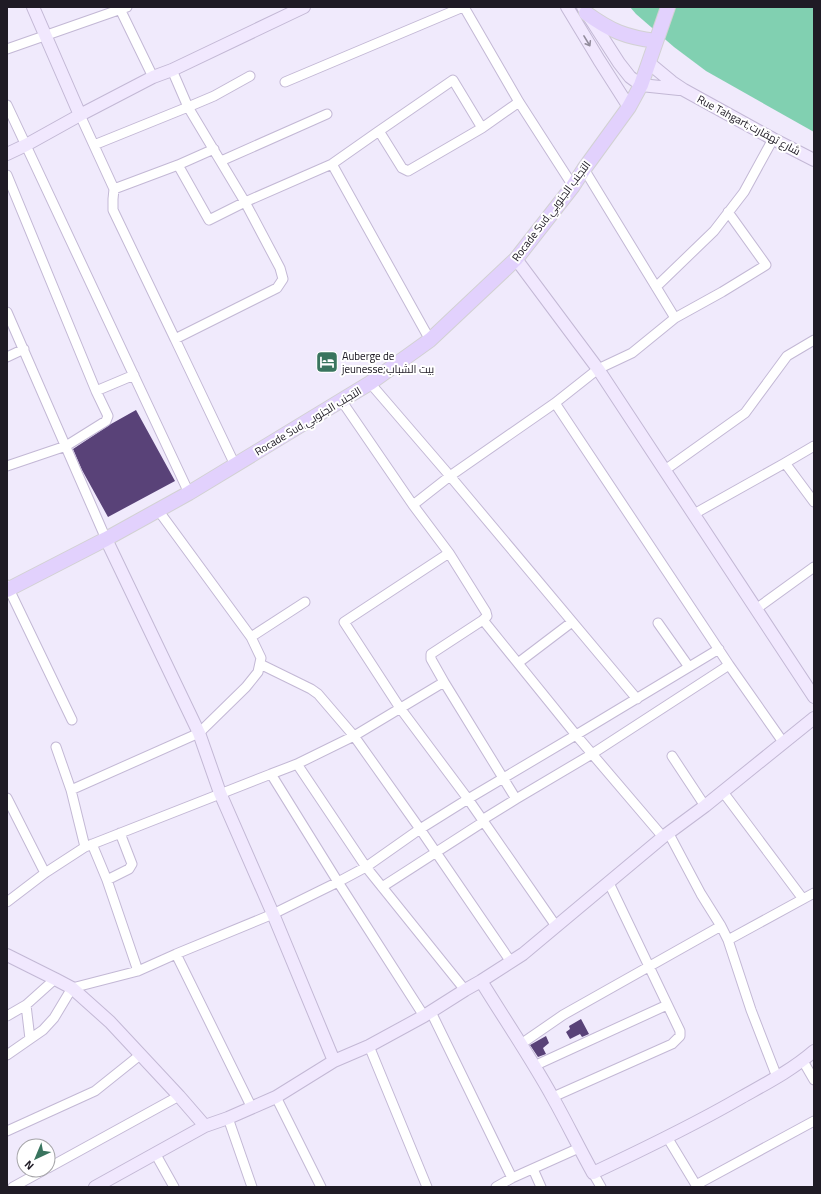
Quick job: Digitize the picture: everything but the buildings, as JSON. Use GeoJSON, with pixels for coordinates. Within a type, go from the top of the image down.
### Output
{"type":"FeatureCollection","features":[{"type":"Feature","properties":{"kind":"main road","name":"Rocade Sud,التجنب الجنوبي"},"geometry":{"type":"LineString","coordinates":[[8,588],[106,540],[188,493],[370,383],[430,340],[516,259],[573,186],[629,107],[641,85],[668,7]]}},
{"type":"Feature","properties":{"kind":"main road"},"geometry":{"type":"LineString","coordinates":[[584,10],[602,24],[619,33],[637,39],[656,40]]}},
{"type":"Feature","properties":{"kind":"street"},"geometry":{"type":"LineString","coordinates":[[32,7],[114,189],[113,210],[235,464]]}},
{"type":"Feature","properties":{"kind":"street"},"geometry":{"type":"LineString","coordinates":[[7,154],[153,77],[172,70],[304,7]]}},
{"type":"Feature","properties":{"kind":"street"},"geometry":{"type":"LineString","coordinates":[[285,82],[464,7],[519,102],[573,186]]}},
{"type":"Feature","properties":{"kind":"street"},"geometry":{"type":"LineString","coordinates":[[567,7],[629,107]]}},
{"type":"Feature","properties":{"kind":"street"},"geometry":{"type":"LineString","coordinates":[[7,49],[122,8],[153,77]]}},
{"type":"Feature","properties":{"kind":"street"},"geometry":{"type":"LineString","coordinates":[[584,10],[619,63],[630,77],[641,85]]}},
{"type":"Feature","properties":{"kind":"street","name":"Rue Tahgart;شارع تهقارت"},"geometry":{"type":"LineString","coordinates":[[649,63],[666,78],[684,90],[814,160]]}},
{"type":"Feature","properties":{"kind":"street"},"geometry":{"type":"LineString","coordinates":[[172,70],[188,107],[245,202],[280,268],[283,279],[277,288],[175,339]]}},
{"type":"Feature","properties":{"kind":"street"},"geometry":{"type":"LineString","coordinates":[[94,145],[214,96],[250,76]]}},
{"type":"Feature","properties":{"kind":"street"},"geometry":{"type":"LineString","coordinates":[[178,165],[209,220],[245,202],[332,164],[453,80],[482,128]]}},
{"type":"Feature","properties":{"kind":"street","name":"Rue Tahgart;شارع تهقارت"},"geometry":{"type":"LineString","coordinates":[[641,85],[684,90]]}},
{"type":"Feature","properties":{"kind":"street"},"geometry":{"type":"LineString","coordinates":[[379,131],[402,168],[408,171],[482,128],[519,102]]}},
{"type":"Feature","properties":{"kind":"street"},"geometry":{"type":"LineString","coordinates":[[7,105],[188,493]]}},
{"type":"Feature","properties":{"kind":"street"},"geometry":{"type":"LineString","coordinates":[[221,161],[327,114]]}},
{"type":"Feature","properties":{"kind":"street"},"geometry":{"type":"LineString","coordinates":[[656,287],[714,231],[744,192],[773,139]]}},
{"type":"Feature","properties":{"kind":"street"},"geometry":{"type":"LineString","coordinates":[[114,189],[178,165],[214,149]]}},
{"type":"Feature","properties":{"kind":"street"},"geometry":{"type":"LineString","coordinates":[[332,164],[430,340]]}},
{"type":"Feature","properties":{"kind":"street"},"geometry":{"type":"LineString","coordinates":[[584,169],[675,318]]}},
{"type":"Feature","properties":{"kind":"street"},"geometry":{"type":"LineString","coordinates":[[7,175],[96,391],[108,416],[106,422],[66,446],[7,466]]}},
{"type":"Feature","properties":{"kind":"street"},"geometry":{"type":"LineString","coordinates":[[413,505],[450,476],[555,403],[598,369],[632,354],[675,318],[722,292],[766,264],[728,212]]}},
{"type":"Feature","properties":{"kind":"street"},"geometry":{"type":"LineString","coordinates":[[516,259],[598,369],[813,695]]}},
{"type":"Feature","properties":{"kind":"street"},"geometry":{"type":"LineString","coordinates":[[7,312],[106,540],[199,733],[220,793],[334,1061]]}},
{"type":"Feature","properties":{"kind":"street"},"geometry":{"type":"LineString","coordinates":[[665,470],[745,414],[788,356],[814,340]]}},
{"type":"Feature","properties":{"kind":"street"},"geometry":{"type":"LineString","coordinates":[[7,356],[24,349]]}},
{"type":"Feature","properties":{"kind":"street"},"geometry":{"type":"LineString","coordinates":[[96,391],[134,375]]}},
{"type":"Feature","properties":{"kind":"street"},"geometry":{"type":"LineString","coordinates":[[370,383],[637,699]]}},
{"type":"Feature","properties":{"kind":"street"},"geometry":{"type":"LineString","coordinates":[[341,400],[413,505],[449,553],[486,612],[487,616],[483,620],[431,654],[430,659],[516,799]]}},
{"type":"Feature","properties":{"kind":"street"},"geometry":{"type":"LineString","coordinates":[[555,403],[729,665],[783,742]]}},
{"type":"Feature","properties":{"kind":"street"},"geometry":{"type":"LineString","coordinates":[[694,514],[814,446]]}},
{"type":"Feature","properties":{"kind":"street"},"geometry":{"type":"LineString","coordinates":[[784,463],[814,502]]}},
{"type":"Feature","properties":{"kind":"street"},"geometry":{"type":"LineString","coordinates":[[71,790],[199,733],[246,687],[258,672],[261,658],[251,637],[158,510]]}},
{"type":"Feature","properties":{"kind":"street"},"geometry":{"type":"LineString","coordinates":[[449,553],[344,622],[400,708],[468,799],[556,926]]}},
{"type":"Feature","properties":{"kind":"street"},"geometry":{"type":"LineString","coordinates":[[756,609],[814,567]]}},
{"type":"Feature","properties":{"kind":"street"},"geometry":{"type":"LineString","coordinates":[[8,588],[72,720]]}},
{"type":"Feature","properties":{"kind":"street"},"geometry":{"type":"LineString","coordinates":[[251,637],[305,602]]}},
{"type":"Feature","properties":{"kind":"street"},"geometry":{"type":"LineString","coordinates":[[483,620],[592,754],[666,835],[675,847],[728,940],[751,1010],[778,1077]]}},
{"type":"Feature","properties":{"kind":"street"},"geometry":{"type":"LineString","coordinates":[[518,663],[572,622]]}},
{"type":"Feature","properties":{"kind":"street"},"geometry":{"type":"LineString","coordinates":[[658,623],[689,667]]}},
{"type":"Feature","properties":{"kind":"street"},"geometry":{"type":"LineString","coordinates":[[7,1055],[43,1030],[54,1018],[72,988],[138,971],[272,914],[338,882],[366,867],[420,829],[468,799],[719,649]]}},
{"type":"Feature","properties":{"kind":"street"},"geometry":{"type":"LineString","coordinates":[[260,664],[311,689],[318,694],[354,736],[511,962]]}},
{"type":"Feature","properties":{"kind":"street"},"geometry":{"type":"LineString","coordinates":[[382,886],[436,853],[516,799],[592,754],[729,665]]}},
{"type":"Feature","properties":{"kind":"street"},"geometry":{"type":"LineString","coordinates":[[7,902],[45,873],[88,845],[297,764],[354,736],[444,682]]}},
{"type":"Feature","properties":{"kind":"street"},"geometry":{"type":"LineString","coordinates":[[98,1186],[205,1126],[228,1118],[276,1097],[334,1061],[369,1046],[427,1014],[511,962],[523,954],[666,835],[723,792],[814,718]]}},
{"type":"Feature","properties":{"kind":"street"},"geometry":{"type":"LineString","coordinates":[[56,747],[88,845],[107,880],[138,971]]}},
{"type":"Feature","properties":{"kind":"street"},"geometry":{"type":"LineString","coordinates":[[672,756],[705,806]]}},
{"type":"Feature","properties":{"kind":"street"},"geometry":{"type":"LineString","coordinates":[[297,764],[366,867],[464,990]]}},
{"type":"Feature","properties":{"kind":"street"},"geometry":{"type":"LineString","coordinates":[[271,774],[338,882],[427,1014],[512,1178]]}},
{"type":"Feature","properties":{"kind":"street"},"geometry":{"type":"LineString","coordinates":[[723,792],[803,899]]}},
{"type":"Feature","properties":{"kind":"street"},"geometry":{"type":"LineString","coordinates":[[7,798],[45,873]]}},
{"type":"Feature","properties":{"kind":"street"},"geometry":{"type":"LineString","coordinates":[[107,880],[129,869],[132,864],[120,833]]}},
{"type":"Feature","properties":{"kind":"street"},"geometry":{"type":"LineString","coordinates":[[553,1097],[672,1044],[680,1036],[680,1032],[608,883]]}},
{"type":"Feature","properties":{"kind":"street"},"geometry":{"type":"LineString","coordinates":[[728,940],[814,893]]}},
{"type":"Feature","properties":{"kind":"street"},"geometry":{"type":"LineString","coordinates":[[521,1044],[563,1015],[721,926]]}},
{"type":"Feature","properties":{"kind":"street"},"geometry":{"type":"LineString","coordinates":[[176,954],[252,1108]]}},
{"type":"Feature","properties":{"kind":"street"},"geometry":{"type":"LineString","coordinates":[[7,955],[72,988],[110,1022],[205,1126]]}},
{"type":"Feature","properties":{"kind":"street"},"geometry":{"type":"LineString","coordinates":[[7,1016],[26,1005],[55,979]]}},
{"type":"Feature","properties":{"kind":"street"},"geometry":{"type":"LineString","coordinates":[[481,981],[553,1097],[601,1187]]}},
{"type":"Feature","properties":{"kind":"street"},"geometry":{"type":"LineString","coordinates":[[26,1005],[30,1039]]}},
{"type":"Feature","properties":{"kind":"street"},"geometry":{"type":"LineString","coordinates":[[534,1066],[667,1005]]}},
{"type":"Feature","properties":{"kind":"street"},"geometry":{"type":"LineString","coordinates":[[369,1046],[427,1187]]}},
{"type":"Feature","properties":{"kind":"street"},"geometry":{"type":"LineString","coordinates":[[593,1173],[707,1117],[778,1077],[803,1061],[814,1051]]}},
{"type":"Feature","properties":{"kind":"street"},"geometry":{"type":"LineString","coordinates":[[7,1132],[95,1091],[140,1055]]}},
{"type":"Feature","properties":{"kind":"street"},"geometry":{"type":"LineString","coordinates":[[803,1061],[814,1080]]}},
{"type":"Feature","properties":{"kind":"street"},"geometry":{"type":"LineString","coordinates":[[56,1164],[179,1096]]}},
{"type":"Feature","properties":{"kind":"street"},"geometry":{"type":"LineString","coordinates":[[276,1097],[321,1187]]}},
{"type":"Feature","properties":{"kind":"street"},"geometry":{"type":"LineString","coordinates":[[228,1118],[252,1187]]}},
{"type":"Feature","properties":{"kind":"street"},"geometry":{"type":"LineString","coordinates":[[667,1137],[696,1186],[814,1121]]}},
{"type":"Feature","properties":{"kind":"street"},"geometry":{"type":"LineString","coordinates":[[496,1187],[512,1178],[579,1148]]}},
{"type":"Feature","properties":{"kind":"street"},"geometry":{"type":"LineString","coordinates":[[155,1153],[174,1187]]}},
{"type":"Feature","properties":{"kind":"street"},"geometry":{"type":"LineString","coordinates":[[533,1169],[541,1187]]}},
{"type":"Feature","properties":{"kind":"street"},"geometry":{"type":"LineString","coordinates":[[13,1187],[29,1178]]}},
{"type":"Feature","properties":{"kind":"shaded area"},"geometry":{"type":"Polygon","coordinates":[[[630,7],[814,7],[814,132],[706,71],[674,47],[630,7]]]}},
{"type":"Feature","properties":{"kind":"place","name":"Auberge de jeunesse;بيت الشباب"},"geometry":{"type":"Point","coordinates":[327,362]}}]}
